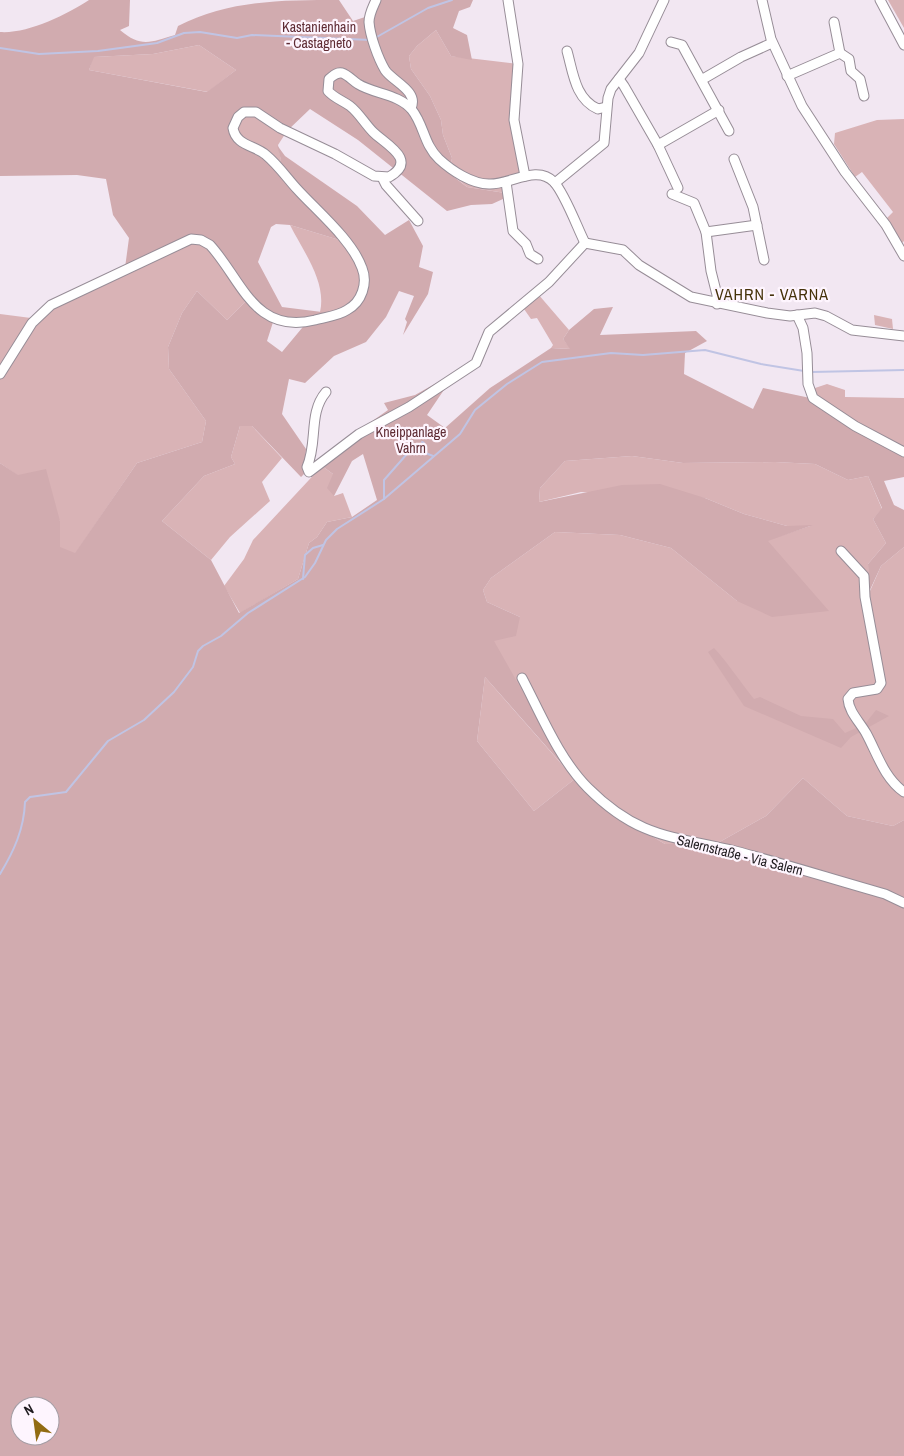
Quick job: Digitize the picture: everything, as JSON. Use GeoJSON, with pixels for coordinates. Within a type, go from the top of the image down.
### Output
{"type":"FeatureCollection","features":[{"type":"Feature","properties":{"kind":"street"},"geometry":{"type":"LineString","coordinates":[[376,0],[370,14],[372,34],[386,71],[401,82],[412,100],[411,108]]}},
{"type":"Feature","properties":{"kind":"street"},"geometry":{"type":"LineString","coordinates":[[508,0],[518,64],[514,120],[525,176]]}},
{"type":"Feature","properties":{"kind":"street"},"geometry":{"type":"LineString","coordinates":[[555,183],[604,143],[606,107],[612,89],[639,53],[664,0]]}},
{"type":"Feature","properties":{"kind":"street"},"geometry":{"type":"LineString","coordinates":[[762,0],[772,43],[787,76],[817,131],[844,172],[886,225],[904,256]]}},
{"type":"Feature","properties":{"kind":"street"},"geometry":{"type":"LineString","coordinates":[[880,0],[904,45]]}},
{"type":"Feature","properties":{"kind":"street"},"geometry":{"type":"LineString","coordinates":[[834,22],[840,53],[849,59],[851,71],[860,79],[864,96]]}},
{"type":"Feature","properties":{"kind":"street"},"geometry":{"type":"LineString","coordinates":[[671,42],[682,45],[703,79],[729,130]]}},
{"type":"Feature","properties":{"kind":"street"},"geometry":{"type":"LineString","coordinates":[[703,79],[741,56],[772,43]]}},
{"type":"Feature","properties":{"kind":"street"},"geometry":{"type":"LineString","coordinates":[[567,51],[578,90],[584,99],[598,109],[606,107]]}},
{"type":"Feature","properties":{"kind":"street"},"geometry":{"type":"LineString","coordinates":[[787,76],[840,53]]}},
{"type":"Feature","properties":{"kind":"street"},"geometry":{"type":"LineString","coordinates":[[0,374],[32,323],[51,305],[191,239],[201,240],[210,245],[248,299],[261,312],[274,318],[288,322],[308,322],[338,314],[356,304],[363,294],[365,282],[358,258],[346,242],[266,154],[240,141],[234,132],[234,122],[244,112],[256,112],[280,128],[335,154],[374,176],[383,179],[393,175],[398,168],[400,160],[398,152],[375,134],[351,107],[332,96],[328,90],[329,79],[338,73],[344,74],[358,84],[404,103],[411,108],[429,147],[449,167],[483,184],[506,182],[525,176],[543,176],[555,183],[585,243]]}},
{"type":"Feature","properties":{"kind":"street"},"geometry":{"type":"LineString","coordinates":[[618,79],[624,86],[658,145],[675,191],[694,204],[706,232],[717,304]]}},
{"type":"Feature","properties":{"kind":"street"},"geometry":{"type":"LineString","coordinates":[[658,145],[719,110]]}},
{"type":"Feature","properties":{"kind":"street"},"geometry":{"type":"LineString","coordinates":[[734,159],[753,207],[764,260]]}},
{"type":"Feature","properties":{"kind":"street"},"geometry":{"type":"LineString","coordinates":[[383,179],[386,185],[418,221]]}},
{"type":"Feature","properties":{"kind":"street"},"geometry":{"type":"LineString","coordinates":[[506,182],[513,231],[526,244],[530,254],[538,259]]}},
{"type":"Feature","properties":{"kind":"street"},"geometry":{"type":"LineString","coordinates":[[706,232],[757,225]]}},
{"type":"Feature","properties":{"kind":"street"},"geometry":{"type":"LineString","coordinates":[[585,243],[623,250],[639,265],[682,293],[717,304],[767,313],[797,315],[815,313],[826,316],[852,330],[904,336]]}},
{"type":"Feature","properties":{"kind":"street"},"geometry":{"type":"LineString","coordinates":[[326,392],[316,409],[313,454],[307,467],[309,472],[359,434],[409,407],[476,363],[488,332],[550,282],[585,243]]}},
{"type":"Feature","properties":{"kind":"street"},"geometry":{"type":"LineString","coordinates":[[797,315],[803,328],[810,394],[818,403],[882,442],[904,452]]}},
{"type":"Feature","properties":{"kind":"street"},"geometry":{"type":"LineString","coordinates":[[841,551],[864,576],[865,597],[881,683],[877,689],[853,693],[848,699],[848,707],[865,732],[882,766],[904,792]]}},
{"type":"Feature","properties":{"kind":"street","name":"Salernstraße - Via Salern"},"geometry":{"type":"LineString","coordinates":[[522,678],[559,745],[587,787],[617,814],[656,834],[735,851],[885,894],[904,903]]}},
{"type":"Feature","properties":{"kind":"shaded area"},"geometry":{"type":"Polygon","coordinates":[[[888,0],[904,0],[904,28],[888,0]]]}},
{"type":"Feature","properties":{"kind":"shaded area"},"geometry":{"type":"Polygon","coordinates":[[[436,30],[451,56],[518,64],[514,120],[525,176],[506,182],[505,193],[467,187],[449,172],[452,158],[443,135],[441,120],[430,96],[411,69],[409,56],[417,46],[436,30]]]}},
{"type":"Feature","properties":{"kind":"shaded area"},"geometry":{"type":"Polygon","coordinates":[[[199,45],[236,70],[208,92],[89,70],[93,57],[153,54],[199,45]]]}},
{"type":"Feature","properties":{"kind":"shaded area"},"geometry":{"type":"Polygon","coordinates":[[[250,111],[287,131],[278,145],[281,160],[274,163],[236,136],[238,117],[250,111]]]}},
{"type":"Feature","properties":{"kind":"shaded area"},"geometry":{"type":"Polygon","coordinates":[[[904,119],[904,241],[902,243],[887,218],[893,212],[862,172],[855,177],[834,144],[835,133],[877,120],[904,119]]]}},
{"type":"Feature","properties":{"kind":"shaded area"},"geometry":{"type":"Polygon","coordinates":[[[290,225],[346,242],[358,258],[363,294],[338,314],[320,312],[320,289],[317,278],[290,225]]]}},
{"type":"Feature","properties":{"kind":"shaded area"},"geometry":{"type":"Polygon","coordinates":[[[201,240],[248,299],[227,320],[197,291],[182,313],[168,347],[169,369],[206,421],[202,442],[137,463],[75,554],[60,548],[60,521],[17,475],[0,463],[0,314],[31,318],[52,299],[155,254],[177,241],[201,240]]]}},
{"type":"Feature","properties":{"kind":"shaded area"},"geometry":{"type":"Polygon","coordinates":[[[538,294],[569,330],[563,339],[571,349],[551,348],[553,345],[537,318],[531,319],[524,309],[538,294]]]}},
{"type":"Feature","properties":{"kind":"shaded area"},"geometry":{"type":"Polygon","coordinates":[[[874,315],[892,319],[893,329],[875,325],[874,315]]]}},
{"type":"Feature","properties":{"kind":"shaded area"},"geometry":{"type":"Polygon","coordinates":[[[827,384],[845,390],[845,397],[904,398],[904,453],[816,400],[812,389],[827,384]]]}},
{"type":"Feature","properties":{"kind":"shaded area"},"geometry":{"type":"Polygon","coordinates":[[[240,426],[252,426],[282,458],[262,482],[270,501],[230,537],[211,560],[162,521],[204,476],[235,464],[231,457],[240,426]]]}},
{"type":"Feature","properties":{"kind":"shaded area"},"geometry":{"type":"Polygon","coordinates":[[[632,456],[683,463],[775,462],[815,464],[848,480],[868,476],[882,509],[873,519],[886,543],[868,564],[870,591],[881,566],[904,547],[904,820],[893,826],[847,816],[803,778],[766,816],[716,844],[665,844],[601,806],[576,778],[534,811],[477,741],[485,677],[565,768],[493,641],[520,617],[487,602],[483,590],[491,578],[555,532],[620,535],[671,548],[737,601],[768,540],[810,526],[787,526],[744,514],[705,498],[581,492],[539,502],[540,488],[565,461],[632,456]]]}},
{"type":"Feature","properties":{"kind":"shaded area"},"geometry":{"type":"Polygon","coordinates":[[[322,466],[333,474],[334,496],[343,493],[352,517],[327,522],[317,537],[309,543],[298,579],[240,613],[224,586],[244,559],[253,540],[322,466]]]}},
{"type":"Feature","properties":{"kind":"green space"},"geometry":{"type":"Polygon","coordinates":[[[89,0],[130,0],[129,26],[120,30],[127,36],[146,42],[175,35],[178,26],[197,17],[237,6],[257,3],[297,0],[339,0],[353,21],[371,15],[378,0],[473,0],[470,7],[459,11],[453,28],[467,35],[472,60],[451,56],[436,30],[417,46],[409,56],[411,69],[430,96],[441,120],[443,135],[452,158],[449,173],[467,187],[505,193],[503,199],[492,204],[471,205],[447,211],[358,140],[310,109],[287,131],[262,115],[244,112],[234,132],[274,163],[281,160],[277,145],[285,156],[357,206],[385,235],[409,220],[423,246],[419,267],[433,272],[428,294],[403,335],[407,322],[405,319],[414,296],[399,291],[386,317],[366,342],[334,356],[305,383],[289,379],[282,414],[306,449],[304,474],[301,477],[252,426],[240,426],[231,457],[235,464],[204,476],[162,521],[211,560],[239,613],[298,579],[309,543],[317,537],[327,522],[352,517],[377,500],[363,454],[352,461],[334,496],[327,488],[333,474],[322,466],[347,439],[388,410],[384,403],[415,395],[456,372],[427,415],[445,428],[490,388],[551,348],[570,349],[563,339],[569,330],[594,309],[613,307],[600,335],[696,331],[707,341],[685,353],[684,374],[753,409],[763,388],[829,402],[857,424],[904,453],[904,477],[884,481],[894,505],[904,510],[904,547],[881,566],[869,592],[868,564],[886,543],[873,519],[882,508],[868,476],[848,480],[815,464],[775,462],[683,463],[632,456],[565,461],[540,488],[539,502],[622,485],[660,484],[705,498],[744,514],[787,526],[813,525],[768,541],[829,611],[772,617],[737,601],[671,548],[620,535],[555,532],[491,578],[483,590],[487,602],[520,617],[516,636],[494,641],[567,770],[485,677],[477,741],[534,811],[576,778],[601,806],[665,844],[716,844],[766,816],[803,778],[847,816],[893,826],[904,820],[904,1456],[0,1456],[0,463],[18,475],[46,469],[60,521],[60,547],[75,553],[137,463],[202,442],[206,421],[169,369],[168,347],[182,313],[197,291],[227,320],[248,299],[219,257],[199,242],[188,239],[176,241],[125,268],[129,238],[113,215],[106,179],[77,175],[0,176],[0,32],[11,32],[34,27],[58,17],[89,0]],[[199,45],[153,54],[94,57],[89,70],[207,92],[236,70],[199,45]],[[276,224],[271,227],[258,262],[282,307],[338,314],[348,310],[365,282],[346,242],[290,225],[276,224]],[[274,319],[267,341],[282,352],[307,322],[274,319]]]}},
{"type":"Feature","properties":{"kind":"green space"},"geometry":{"type":"Polygon","coordinates":[[[714,648],[754,699],[760,697],[801,716],[833,719],[845,733],[865,724],[876,710],[889,716],[851,737],[841,748],[744,706],[708,652],[714,648]]]}},
{"type":"Feature","properties":{"kind":"waterway"},"geometry":{"type":"LineString","coordinates":[[375,38],[428,8],[452,0]]}},
{"type":"Feature","properties":{"kind":"waterway"},"geometry":{"type":"LineString","coordinates":[[0,48],[39,54],[98,51],[157,43],[184,33],[200,32],[237,38],[252,35],[371,40]]}},
{"type":"Feature","properties":{"kind":"waterway"},"geometry":{"type":"LineString","coordinates":[[0,874],[17,840],[23,821],[25,802],[30,797],[66,792],[108,741],[144,720],[174,692],[193,667],[198,651],[203,646],[221,636],[248,613],[305,577],[315,563],[326,540],[337,529],[384,499],[460,434],[475,410],[507,384],[542,362],[611,353],[643,355],[705,350],[761,364],[804,371]]}},
{"type":"Feature","properties":{"kind":"waterway"},"geometry":{"type":"LineString","coordinates":[[812,372],[904,370]]}},
{"type":"Feature","properties":{"kind":"waterway"},"geometry":{"type":"LineString","coordinates":[[422,442],[424,443],[423,452],[433,456]]}},
{"type":"Feature","properties":{"kind":"waterway"},"geometry":{"type":"LineString","coordinates":[[384,499],[384,480],[414,446]]}},
{"type":"Feature","properties":{"kind":"waterway"},"geometry":{"type":"LineString","coordinates":[[303,579],[305,555],[313,548],[323,545]]}},
{"type":"Feature","properties":{"kind":"district","name":"VAHRN - VARNA"},"geometry":{"type":"Point","coordinates":[772,294]}},
{"type":"Feature","properties":{"kind":"park label","name":"Kastanienhain - Castagneto"},"geometry":{"type":"Point","coordinates":[319,36]}},
{"type":"Feature","properties":{"kind":"park label","name":"Kneippanlage Vahrn"},"geometry":{"type":"Point","coordinates":[411,440]}}]}
